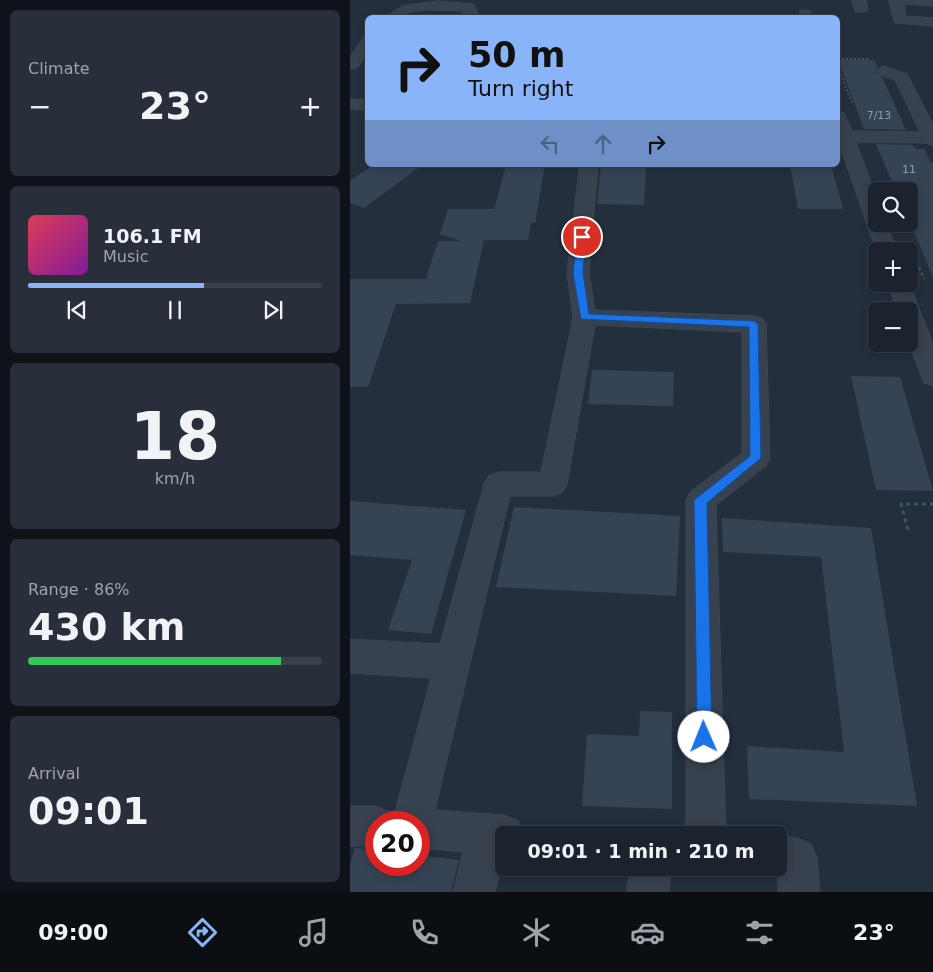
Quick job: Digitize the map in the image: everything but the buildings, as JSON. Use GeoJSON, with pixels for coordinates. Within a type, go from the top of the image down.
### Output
{"type":"FeatureCollection","features":[{"type":"Feature","properties":{"kind":"street"},"geometry":{"type":"LineString","coordinates":[[933,2],[897,0],[900,20],[933,22]]}},
{"type":"Feature","properties":{"kind":"street"},"geometry":{"type":"LineString","coordinates":[[395,15],[408,8],[454,7],[471,9],[469,15]]}},
{"type":"Feature","properties":{"kind":"street"},"geometry":{"type":"LineString","coordinates":[[352,65],[365,46]]}},
{"type":"Feature","properties":{"kind":"street"},"geometry":{"type":"LineString","coordinates":[[845,136],[932,139],[901,77],[880,65]]}},
{"type":"Feature","properties":{"kind":"street"},"geometry":{"type":"LineString","coordinates":[[350,104],[365,105]]}},
{"type":"Feature","properties":{"kind":"street"},"geometry":{"type":"LineString","coordinates":[[840,122],[868,199]]}},
{"type":"Feature","properties":{"kind":"street"},"geometry":{"type":"LineString","coordinates":[[415,811],[498,484],[553,484],[585,317],[578,273],[589,167]]}},
{"type":"Feature","properties":{"kind":"street"},"geometry":{"type":"LineString","coordinates":[[905,292],[922,315],[933,377]]}},
{"type":"Feature","properties":{"kind":"street"},"geometry":{"type":"LineString","coordinates":[[585,317],[754,324],[756,458],[700,500],[706,826]]}},
{"type":"Feature","properties":{"kind":"street"},"geometry":{"type":"LineString","coordinates":[[350,656],[453,662]]}},
{"type":"Feature","properties":{"kind":"street"},"geometry":{"type":"LineString","coordinates":[[350,826],[365,826]]}},
{"type":"Feature","properties":{"kind":"street"},"geometry":{"type":"LineString","coordinates":[[430,829],[495,835],[474,892]]}},
{"type":"Feature","properties":{"kind":"street"},"geometry":{"type":"LineString","coordinates":[[787,857],[797,858],[799,892]]}},
{"type":"Feature","properties":{"kind":"street"},"geometry":{"type":"LineString","coordinates":[[648,892],[650,876]]}},
{"type":"Feature","properties":{"kind":"path"},"geometry":{"type":"LineString","coordinates":[[840,59],[880,65]]}},
{"type":"Feature","properties":{"kind":"path"},"geometry":{"type":"LineString","coordinates":[[840,72],[852,104]]}},
{"type":"Feature","properties":{"kind":"path"},"geometry":{"type":"LineString","coordinates":[[908,240],[925,282]]}},
{"type":"Feature","properties":{"kind":"path"},"geometry":{"type":"LineString","coordinates":[[908,530],[901,504],[933,504]]}},
{"type":"Feature","properties":{"kind":"route"},"geometry":{"type":"LineString","coordinates":[[582,237],[578,273],[585,317],[754,324],[756,458],[700,500],[704,737]]}}]}
